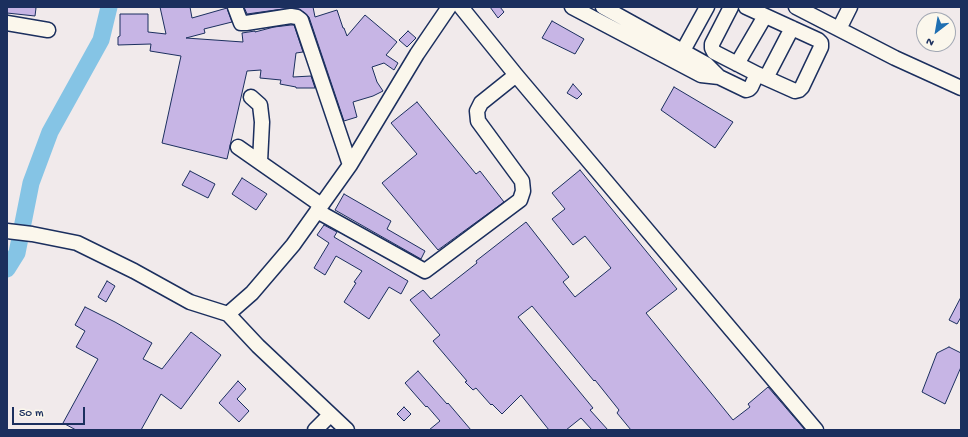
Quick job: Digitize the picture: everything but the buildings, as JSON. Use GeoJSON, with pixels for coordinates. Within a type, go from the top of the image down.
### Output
{"type":"FeatureCollection","features":[{"type":"Feature","properties":{"kind":"street"},"geometry":{"type":"LineString","coordinates":[[235,7],[241,23],[246,24],[291,16],[297,17],[301,20],[350,165]]}},
{"type":"Feature","properties":{"kind":"street"},"geometry":{"type":"LineString","coordinates":[[228,314],[252,293],[293,245],[350,165],[416,54],[449,7]]}},
{"type":"Feature","properties":{"kind":"street"},"geometry":{"type":"LineString","coordinates":[[461,7],[516,75],[816,430]]}},
{"type":"Feature","properties":{"kind":"street"},"geometry":{"type":"LineString","coordinates":[[603,7],[680,56]]}},
{"type":"Feature","properties":{"kind":"street"},"geometry":{"type":"LineString","coordinates":[[680,56],[707,7]]}},
{"type":"Feature","properties":{"kind":"street"},"geometry":{"type":"LineString","coordinates":[[731,7],[712,44],[714,52],[795,91],[799,90],[802,87],[821,47],[821,43],[818,40],[746,7]]}},
{"type":"Feature","properties":{"kind":"street"},"geometry":{"type":"LineString","coordinates":[[796,7],[895,58],[961,88]]}},
{"type":"Feature","properties":{"kind":"street"},"geometry":{"type":"LineString","coordinates":[[839,29],[850,7]]}},
{"type":"Feature","properties":{"kind":"street"},"geometry":{"type":"LineString","coordinates":[[579,9],[680,56],[706,64],[719,77],[746,90],[749,89],[762,76],[792,28]]}},
{"type":"Feature","properties":{"kind":"street"},"geometry":{"type":"LineString","coordinates":[[737,64],[765,16]]}},
{"type":"Feature","properties":{"kind":"street"},"geometry":{"type":"LineString","coordinates":[[7,23],[48,30]]}},
{"type":"Feature","properties":{"kind":"street"},"geometry":{"type":"LineString","coordinates":[[238,147],[260,162],[319,208],[425,272],[520,200],[523,191],[522,181],[478,121],[477,111],[481,104],[516,75]]}},
{"type":"Feature","properties":{"kind":"street"},"geometry":{"type":"LineString","coordinates":[[251,97],[260,105],[262,122],[260,162]]}},
{"type":"Feature","properties":{"kind":"street"},"geometry":{"type":"LineString","coordinates":[[9,232],[32,234],[77,243],[134,271],[190,302],[228,314],[258,346],[347,430]]}},
{"type":"Feature","properties":{"kind":"street"},"geometry":{"type":"LineString","coordinates":[[315,430],[330,415]]}},
{"type":"Feature","properties":{"kind":"waterway"},"geometry":{"type":"LineString","coordinates":[[7,269],[17,253],[31,183],[50,132],[101,40],[109,7]]}}]}
